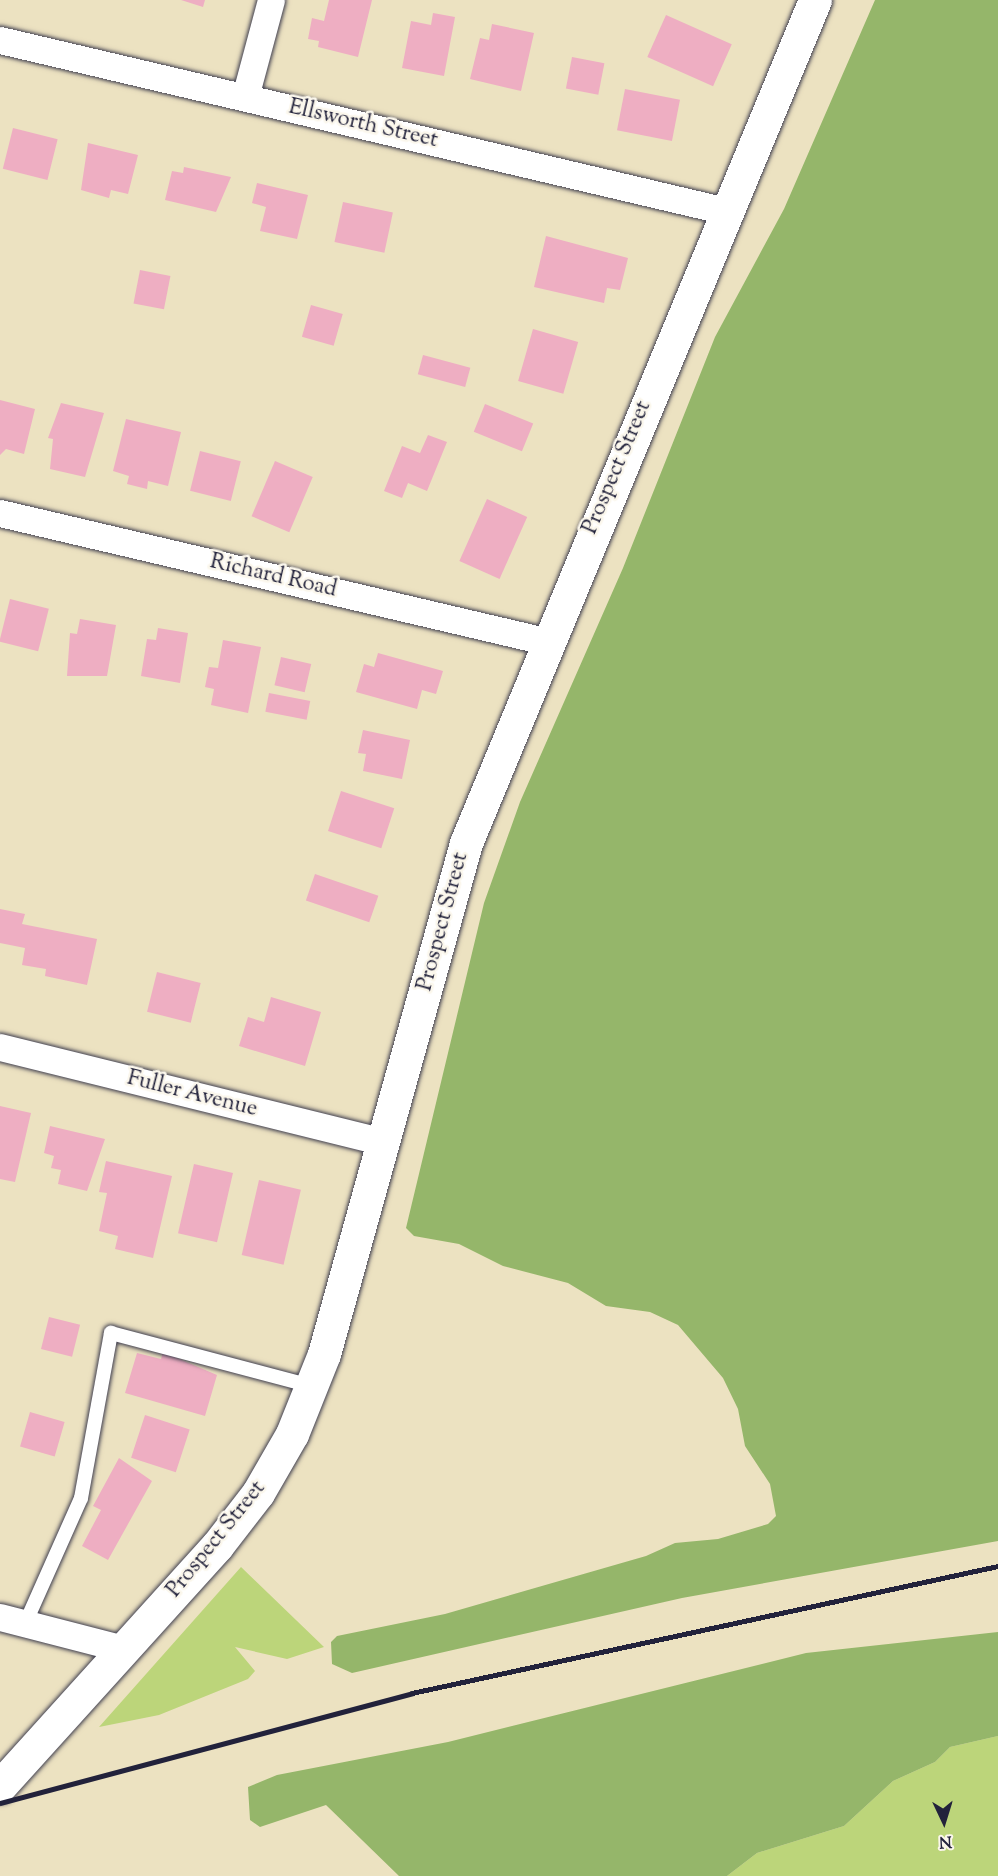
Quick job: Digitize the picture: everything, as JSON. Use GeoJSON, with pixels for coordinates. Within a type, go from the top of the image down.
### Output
{"type":"FeatureCollection","features":[{"type":"Feature","properties":{"kind":"main road","name":"Prospect Street"},"geometry":{"type":"LineString","coordinates":[[0,1786],[124,1649],[252,1502],[292,1434],[313,1387],[384,1142],[466,843],[545,641],[815,0]]}},
{"type":"Feature","properties":{"kind":"street"},"geometry":{"type":"LineString","coordinates":[[245,97],[272,0]]}},
{"type":"Feature","properties":{"kind":"street","name":"Ellsworth Street"},"geometry":{"type":"LineString","coordinates":[[0,40],[726,211]]}},
{"type":"Feature","properties":{"kind":"street","name":"Richard Road"},"geometry":{"type":"LineString","coordinates":[[0,513],[545,641]]}},
{"type":"Feature","properties":{"kind":"street","name":"Fuller Avenue"},"geometry":{"type":"LineString","coordinates":[[0,1047],[384,1142]]}},
{"type":"Feature","properties":{"kind":"street"},"geometry":{"type":"LineString","coordinates":[[12,1621],[124,1649]]}},
{"type":"Feature","properties":{"kind":"lane"},"geometry":{"type":"LineString","coordinates":[[12,1621],[81,1498],[111,1333],[313,1387]]}},
{"type":"Feature","properties":{"kind":"green space"},"geometry":{"type":"Polygon","coordinates":[[[875,0],[998,0],[998,1541],[682,1598],[352,1673],[332,1664],[331,1642],[337,1636],[445,1614],[646,1556],[675,1543],[718,1539],[768,1524],[776,1516],[770,1484],[745,1446],[738,1409],[723,1378],[678,1325],[650,1312],[606,1306],[568,1283],[503,1266],[459,1244],[414,1236],[406,1228],[484,903],[520,802],[623,568],[715,337],[784,209],[875,0]]]}},
{"type":"Feature","properties":{"kind":"green space"},"geometry":{"type":"Polygon","coordinates":[[[241,1567],[324,1647],[287,1659],[235,1647],[255,1671],[248,1679],[159,1715],[99,1727],[241,1567]]]}},
{"type":"Feature","properties":{"kind":"green space"},"geometry":{"type":"Polygon","coordinates":[[[998,1632],[998,1736],[950,1747],[935,1762],[893,1781],[844,1826],[757,1853],[727,1876],[399,1876],[326,1805],[260,1827],[250,1820],[248,1787],[277,1775],[448,1742],[806,1653],[998,1632]]]}},
{"type":"Feature","properties":{"kind":"green space"},"geometry":{"type":"Polygon","coordinates":[[[998,1736],[998,1876],[727,1876],[757,1853],[844,1826],[893,1781],[935,1762],[950,1747],[998,1736]]]}},
{"type":"Feature","properties":{"kind":"building"},"geometry":{"type":"Polygon","coordinates":[[[181,0],[205,0],[203,7],[181,0]]]}},
{"type":"Feature","properties":{"kind":"building"},"geometry":{"type":"Polygon","coordinates":[[[329,0],[372,0],[358,57],[318,47],[319,41],[308,39],[312,18],[324,21],[329,0]]]}},
{"type":"Feature","properties":{"kind":"building"},"geometry":{"type":"Polygon","coordinates":[[[433,13],[455,17],[444,76],[402,68],[411,21],[431,25],[433,13]]]}},
{"type":"Feature","properties":{"kind":"building"},"geometry":{"type":"Polygon","coordinates":[[[666,15],[732,44],[713,86],[647,57],[666,15]]]}},
{"type":"Feature","properties":{"kind":"building"},"geometry":{"type":"Polygon","coordinates":[[[492,24],[534,33],[521,91],[470,79],[480,38],[489,40],[492,24]]]}},
{"type":"Feature","properties":{"kind":"building"},"geometry":{"type":"Polygon","coordinates":[[[572,57],[604,63],[598,95],[566,88],[572,57]]]}},
{"type":"Feature","properties":{"kind":"building"},"geometry":{"type":"Polygon","coordinates":[[[625,89],[680,100],[672,141],[617,130],[625,89]]]}},
{"type":"Feature","properties":{"kind":"building"},"geometry":{"type":"Polygon","coordinates":[[[13,128],[58,139],[47,180],[3,169],[13,128]]]}},
{"type":"Feature","properties":{"kind":"building"},"geometry":{"type":"Polygon","coordinates":[[[88,143],[138,155],[128,194],[111,190],[109,198],[81,190],[88,143]]]}},
{"type":"Feature","properties":{"kind":"building"},"geometry":{"type":"Polygon","coordinates":[[[184,167],[231,177],[216,212],[165,200],[172,171],[183,173],[184,167]]]}},
{"type":"Feature","properties":{"kind":"building"},"geometry":{"type":"Polygon","coordinates":[[[257,183],[308,195],[297,239],[260,231],[266,207],[252,203],[257,183]]]}},
{"type":"Feature","properties":{"kind":"building"},"geometry":{"type":"Polygon","coordinates":[[[343,202],[393,213],[384,253],[334,242],[343,202]]]}},
{"type":"Feature","properties":{"kind":"building"},"geometry":{"type":"Polygon","coordinates":[[[546,236],[628,258],[620,290],[607,288],[604,303],[534,287],[546,236]]]}},
{"type":"Feature","properties":{"kind":"building"},"geometry":{"type":"Polygon","coordinates":[[[140,270],[170,276],[164,309],[134,303],[140,270]]]}},
{"type":"Feature","properties":{"kind":"building"},"geometry":{"type":"Polygon","coordinates":[[[311,305],[343,314],[334,346],[302,337],[311,305]]]}},
{"type":"Feature","properties":{"kind":"building"},"geometry":{"type":"Polygon","coordinates":[[[533,329],[578,342],[563,394],[518,381],[533,329]]]}},
{"type":"Feature","properties":{"kind":"building"},"geometry":{"type":"Polygon","coordinates":[[[423,355],[470,368],[465,387],[418,374],[423,355]]]}},
{"type":"Feature","properties":{"kind":"building"},"geometry":{"type":"Polygon","coordinates":[[[0,400],[35,409],[24,454],[6,449],[0,455],[0,400]]]}},
{"type":"Feature","properties":{"kind":"building"},"geometry":{"type":"Polygon","coordinates":[[[61,403],[104,413],[85,477],[50,469],[53,439],[48,438],[61,403]]]}},
{"type":"Feature","properties":{"kind":"building"},"geometry":{"type":"Polygon","coordinates":[[[485,404],[533,423],[522,451],[474,432],[485,404]]]}},
{"type":"Feature","properties":{"kind":"building"},"geometry":{"type":"Polygon","coordinates":[[[126,419],[181,432],[168,486],[148,481],[147,489],[127,484],[129,476],[113,471],[126,419]]]}},
{"type":"Feature","properties":{"kind":"building"},"geometry":{"type":"Polygon","coordinates":[[[428,435],[447,442],[427,491],[408,483],[402,498],[384,491],[402,446],[420,453],[428,435]]]}},
{"type":"Feature","properties":{"kind":"building"},"geometry":{"type":"Polygon","coordinates":[[[200,451],[241,461],[231,501],[190,491],[200,451]]]}},
{"type":"Feature","properties":{"kind":"building"},"geometry":{"type":"Polygon","coordinates":[[[275,461],[313,477],[289,532],[252,516],[275,461]]]}},
{"type":"Feature","properties":{"kind":"building"},"geometry":{"type":"Polygon","coordinates":[[[487,499],[527,517],[500,579],[459,561],[487,499]]]}},
{"type":"Feature","properties":{"kind":"building"},"geometry":{"type":"Polygon","coordinates":[[[10,599],[49,609],[38,651],[0,642],[10,599]]]}},
{"type":"Feature","properties":{"kind":"building"},"geometry":{"type":"Polygon","coordinates":[[[80,619],[116,625],[107,676],[67,676],[70,633],[77,634],[80,619]]]}},
{"type":"Feature","properties":{"kind":"building"},"geometry":{"type":"Polygon","coordinates":[[[158,628],[188,633],[180,683],[141,676],[147,639],[156,640],[158,628]]]}},
{"type":"Feature","properties":{"kind":"building"},"geometry":{"type":"Polygon","coordinates":[[[223,640],[261,647],[248,713],[211,705],[214,689],[205,687],[209,667],[218,668],[223,640]]]}},
{"type":"Feature","properties":{"kind":"building"},"geometry":{"type":"Polygon","coordinates":[[[378,653],[443,671],[436,694],[422,690],[417,709],[356,692],[364,664],[374,667],[378,653]]]}},
{"type":"Feature","properties":{"kind":"building"},"geometry":{"type":"Polygon","coordinates":[[[281,657],[311,664],[305,692],[274,685],[281,657]]]}},
{"type":"Feature","properties":{"kind":"building"},"geometry":{"type":"Polygon","coordinates":[[[269,693],[310,701],[307,720],[265,712],[269,693]]]}},
{"type":"Feature","properties":{"kind":"building"},"geometry":{"type":"Polygon","coordinates":[[[363,730],[410,740],[402,779],[363,771],[366,754],[358,753],[363,730]]]}},
{"type":"Feature","properties":{"kind":"building"},"geometry":{"type":"Polygon","coordinates":[[[341,791],[394,808],[381,848],[328,831],[341,791]]]}},
{"type":"Feature","properties":{"kind":"building"},"geometry":{"type":"Polygon","coordinates":[[[315,874],[378,896],[369,922],[306,900],[315,874]]]}},
{"type":"Feature","properties":{"kind":"building"},"geometry":{"type":"Polygon","coordinates":[[[0,909],[25,914],[22,924],[97,939],[87,985],[45,976],[46,969],[22,965],[25,948],[0,943],[0,909]]]}},
{"type":"Feature","properties":{"kind":"building"},"geometry":{"type":"Polygon","coordinates":[[[157,972],[201,983],[191,1023],[147,1012],[157,972]]]}},
{"type":"Feature","properties":{"kind":"building"},"geometry":{"type":"Polygon","coordinates":[[[271,997],[321,1012],[305,1066],[239,1046],[248,1017],[264,1022],[271,997]]]}},
{"type":"Feature","properties":{"kind":"building"},"geometry":{"type":"Polygon","coordinates":[[[0,1106],[31,1113],[15,1182],[0,1179],[0,1106]]]}},
{"type":"Feature","properties":{"kind":"building"},"geometry":{"type":"Polygon","coordinates":[[[50,1126],[105,1139],[87,1191],[58,1184],[61,1170],[51,1168],[54,1156],[44,1153],[50,1126]]]}},
{"type":"Feature","properties":{"kind":"building"},"geometry":{"type":"Polygon","coordinates":[[[106,1161],[172,1176],[153,1258],[115,1249],[118,1236],[99,1231],[107,1193],[99,1192],[106,1161]]]}},
{"type":"Feature","properties":{"kind":"building"},"geometry":{"type":"Polygon","coordinates":[[[194,1164],[233,1173],[217,1242],[178,1233],[194,1164]]]}},
{"type":"Feature","properties":{"kind":"building"},"geometry":{"type":"Polygon","coordinates":[[[259,1180],[301,1190],[284,1265],[242,1255],[259,1180]]]}},
{"type":"Feature","properties":{"kind":"building"},"geometry":{"type":"Polygon","coordinates":[[[49,1317],[80,1325],[72,1357],[41,1349],[49,1317]]]}},
{"type":"Feature","properties":{"kind":"building"},"geometry":{"type":"Polygon","coordinates":[[[163,1352],[217,1375],[205,1416],[125,1393],[137,1353],[161,1359],[163,1352]]]}},
{"type":"Feature","properties":{"kind":"building"},"geometry":{"type":"Polygon","coordinates":[[[30,1412],[65,1422],[55,1457],[20,1447],[30,1412]]]}},
{"type":"Feature","properties":{"kind":"building"},"geometry":{"type":"Polygon","coordinates":[[[145,1415],[190,1430],[176,1472],[131,1458],[145,1415]]]}},
{"type":"Feature","properties":{"kind":"building"},"geometry":{"type":"Polygon","coordinates":[[[119,1458],[152,1481],[108,1560],[82,1546],[101,1510],[93,1506],[119,1458]]]}},
{"type":"Feature","properties":{"kind":"railway"},"geometry":{"type":"LineString","coordinates":[[0,1803],[412,1693],[998,1566]]}}]}
